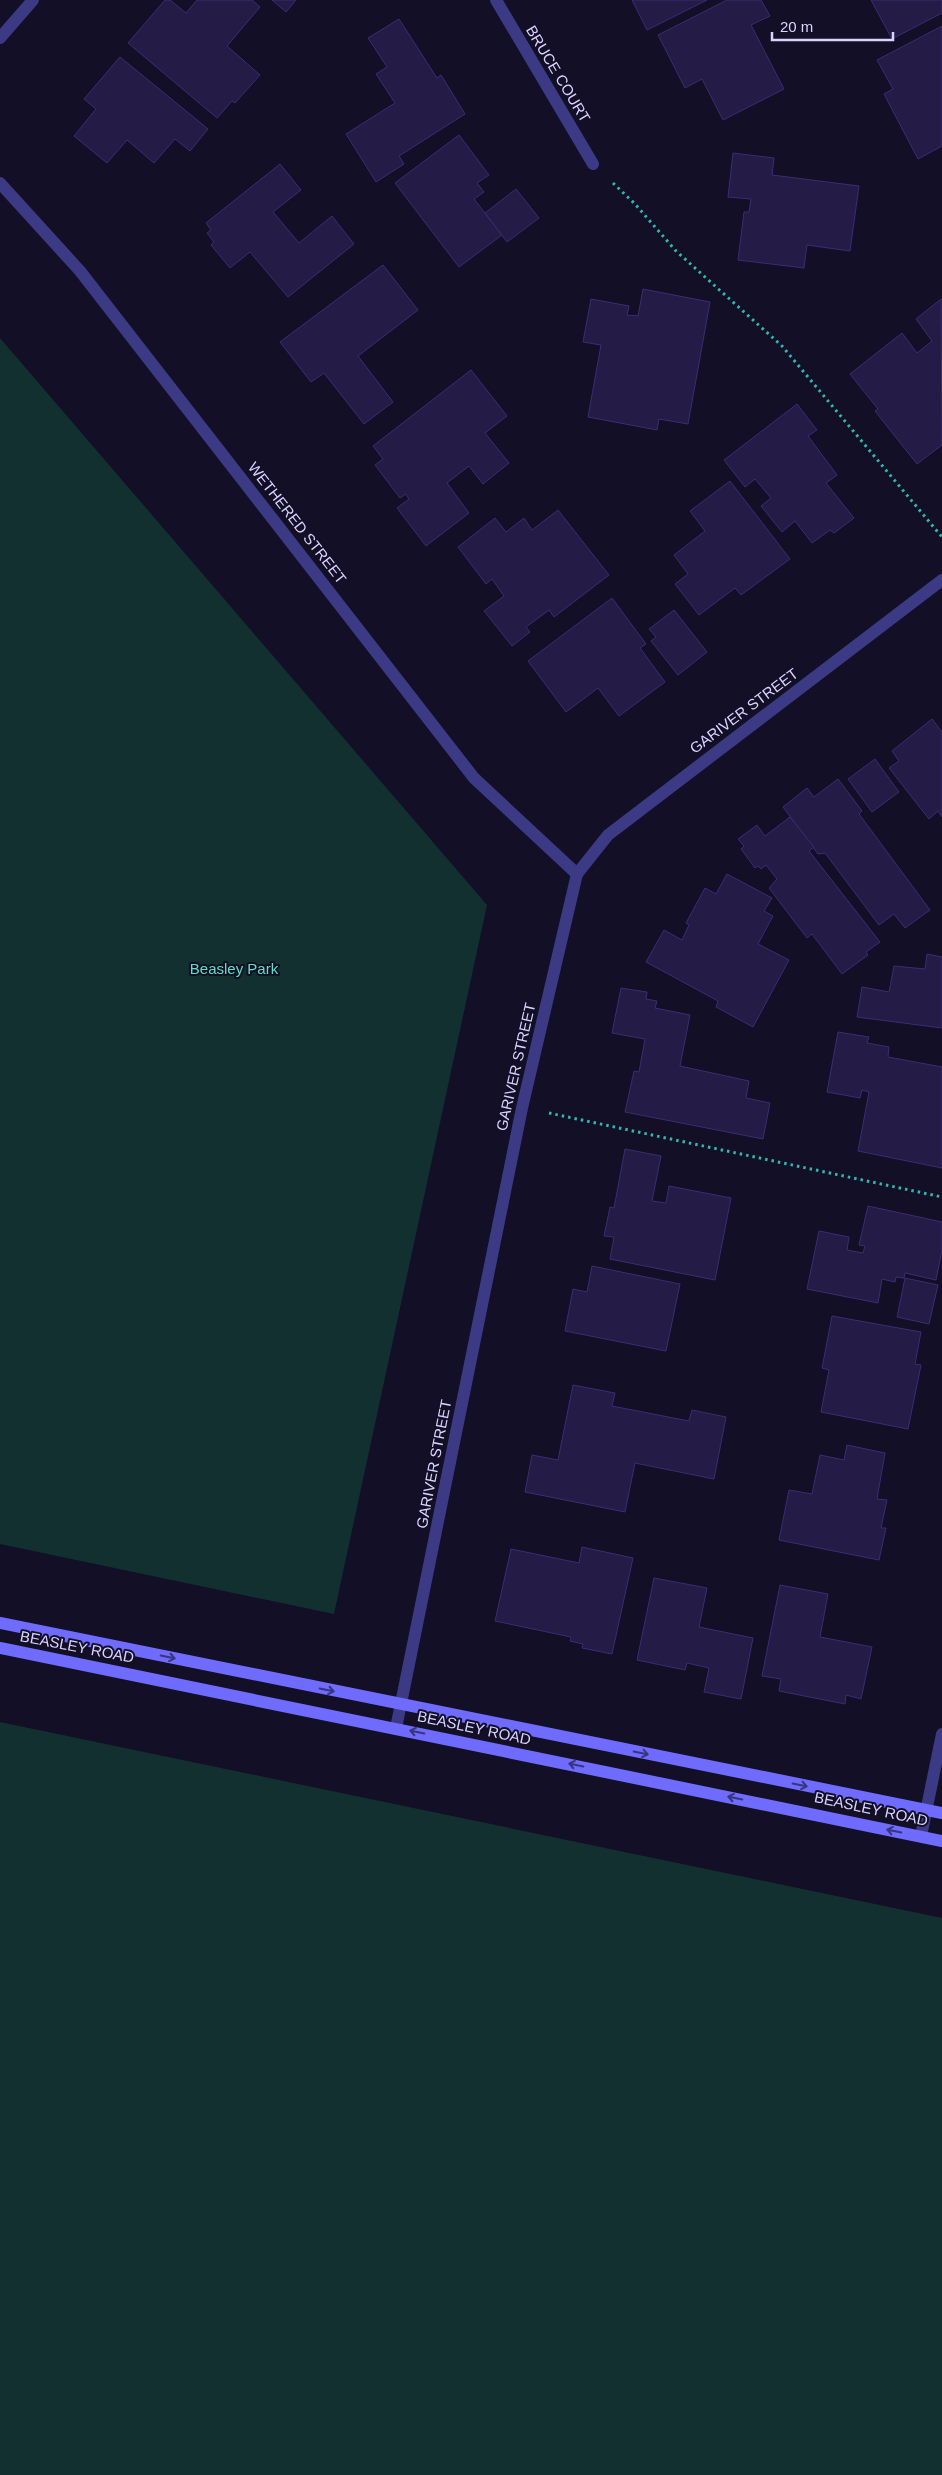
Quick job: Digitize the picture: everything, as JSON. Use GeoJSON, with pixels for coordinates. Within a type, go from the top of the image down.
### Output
{"type":"FeatureCollection","features":[{"type":"Feature","properties":{"kind":"main road","name":"BEASLEY ROAD"},"geometry":{"type":"LineString","coordinates":[[0,1622],[401,1705],[942,1813]]}},
{"type":"Feature","properties":{"kind":"main road","name":"BEASLEY ROAD"},"geometry":{"type":"LineString","coordinates":[[0,1648],[942,1840]]}},
{"type":"Feature","properties":{"kind":"street"},"geometry":{"type":"LineString","coordinates":[[0,38],[33,0]]}},
{"type":"Feature","properties":{"kind":"street","name":"BRUCE COURT"},"geometry":{"type":"LineString","coordinates":[[496,0],[593,164]]}},
{"type":"Feature","properties":{"kind":"street","name":"WETHERED STREET"},"geometry":{"type":"LineString","coordinates":[[0,183],[80,271],[474,778],[577,874]]}},
{"type":"Feature","properties":{"kind":"street","name":"GARIVER STREET"},"geometry":{"type":"LineString","coordinates":[[396,1728],[522,1108],[577,874],[608,835],[942,580]]}},
{"type":"Feature","properties":{"kind":"street"},"geometry":{"type":"LineString","coordinates":[[921,1836],[942,1734]]}},
{"type":"Feature","properties":{"kind":"path"},"geometry":{"type":"LineString","coordinates":[[593,164],[635,204],[676,251],[782,346],[942,537]]}},
{"type":"Feature","properties":{"kind":"path"},"geometry":{"type":"LineString","coordinates":[[522,1108],[942,1197]]}},
{"type":"Feature","properties":{"kind":"green space","name":"Beasley Park"},"geometry":{"type":"Polygon","coordinates":[[[0,338],[487,905],[334,1614],[0,1544],[0,338]]]}},
{"type":"Feature","properties":{"kind":"green space"},"geometry":{"type":"Polygon","coordinates":[[[0,1722],[942,1918],[942,2475],[0,2475],[0,1722]]]}},
{"type":"Feature","properties":{"kind":"building"},"geometry":{"type":"Polygon","coordinates":[[[165,0],[170,0],[186,13],[197,0],[252,0],[260,7],[227,46],[260,75],[235,103],[232,101],[217,118],[128,43],[165,0]]]}},
{"type":"Feature","properties":{"kind":"building"},"geometry":{"type":"Polygon","coordinates":[[[272,0],[296,0],[286,12],[272,0]]]}},
{"type":"Feature","properties":{"kind":"building"},"geometry":{"type":"Polygon","coordinates":[[[632,0],[707,0],[647,30],[632,0]]]}},
{"type":"Feature","properties":{"kind":"building"},"geometry":{"type":"Polygon","coordinates":[[[727,0],[761,0],[770,16],[751,25],[784,89],[723,120],[702,79],[685,88],[658,35],[727,0]]]}},
{"type":"Feature","properties":{"kind":"building"},"geometry":{"type":"Polygon","coordinates":[[[871,0],[942,0],[942,13],[892,39],[871,0]]]}},
{"type":"Feature","properties":{"kind":"building"},"geometry":{"type":"Polygon","coordinates":[[[399,19],[437,78],[441,75],[465,114],[399,156],[404,164],[376,182],[346,134],[395,103],[376,74],[387,67],[368,38],[399,19]]]}},
{"type":"Feature","properties":{"kind":"building"},"geometry":{"type":"Polygon","coordinates":[[[942,26],[942,146],[918,159],[884,94],[893,89],[877,60],[942,26]]]}},
{"type":"Feature","properties":{"kind":"building"},"geometry":{"type":"Polygon","coordinates":[[[120,57],[208,129],[190,151],[175,139],[154,163],[127,140],[107,163],[74,136],[96,109],[84,99],[120,57]]]}},
{"type":"Feature","properties":{"kind":"building"},"geometry":{"type":"Polygon","coordinates":[[[459,135],[489,175],[477,183],[484,192],[474,199],[502,235],[459,267],[395,183],[459,135]]]}},
{"type":"Feature","properties":{"kind":"building"},"geometry":{"type":"Polygon","coordinates":[[[733,153],[774,158],[772,175],[859,186],[850,251],[807,245],[804,268],[738,260],[744,212],[749,212],[751,199],[728,197],[733,153]]]}},
{"type":"Feature","properties":{"kind":"building"},"geometry":{"type":"Polygon","coordinates":[[[280,164],[301,190],[273,212],[299,243],[332,216],[354,244],[288,297],[250,252],[230,268],[211,245],[214,242],[207,233],[211,230],[206,223],[280,164]]]}},
{"type":"Feature","properties":{"kind":"building"},"geometry":{"type":"Polygon","coordinates":[[[516,189],[539,218],[507,242],[485,213],[516,189]]]}},
{"type":"Feature","properties":{"kind":"building"},"geometry":{"type":"Polygon","coordinates":[[[383,265],[418,310],[358,356],[393,402],[364,424],[324,373],[311,382],[280,342],[383,265]]]}},
{"type":"Feature","properties":{"kind":"building"},"geometry":{"type":"Polygon","coordinates":[[[643,289],[710,302],[688,424],[659,419],[657,430],[588,417],[601,345],[583,342],[591,299],[629,306],[627,315],[638,316],[643,289]]]}},
{"type":"Feature","properties":{"kind":"building"},"geometry":{"type":"Polygon","coordinates":[[[941,299],[942,445],[917,464],[875,411],[878,409],[850,374],[902,333],[917,353],[932,341],[916,319],[941,299]]]}},
{"type":"Feature","properties":{"kind":"building"},"geometry":{"type":"Polygon","coordinates":[[[471,370],[507,416],[485,433],[509,463],[483,484],[469,466],[447,483],[469,513],[426,546],[397,508],[409,499],[406,494],[400,498],[375,465],[383,459],[373,446],[471,370]]]}},
{"type":"Feature","properties":{"kind":"building"},"geometry":{"type":"Polygon","coordinates":[[[797,404],[817,430],[808,436],[837,475],[826,483],[854,518],[834,533],[830,530],[812,543],[795,521],[782,532],[761,506],[771,498],[755,479],[745,487],[724,460],[797,404]]]}},
{"type":"Feature","properties":{"kind":"building"},"geometry":{"type":"Polygon","coordinates":[[[730,481],[790,559],[741,595],[735,588],[699,615],[675,584],[688,574],[674,555],[705,531],[690,511],[730,481]]]}},
{"type":"Feature","properties":{"kind":"building"},"geometry":{"type":"Polygon","coordinates":[[[558,510],[609,575],[554,617],[549,610],[526,627],[530,632],[512,646],[484,611],[504,596],[492,579],[486,584],[458,547],[495,518],[506,532],[524,518],[532,530],[558,510]]]}},
{"type":"Feature","properties":{"kind":"building"},"geometry":{"type":"Polygon","coordinates":[[[612,598],[646,644],[640,648],[665,682],[619,716],[598,688],[566,712],[528,661],[612,598]]]}},
{"type":"Feature","properties":{"kind":"building"},"geometry":{"type":"Polygon","coordinates":[[[674,610],[707,652],[678,675],[651,641],[656,637],[649,629],[674,610]]]}},
{"type":"Feature","properties":{"kind":"building"},"geometry":{"type":"Polygon","coordinates":[[[932,719],[942,732],[942,817],[938,811],[929,819],[889,768],[899,761],[892,751],[932,719]]]}},
{"type":"Feature","properties":{"kind":"building"},"geometry":{"type":"Polygon","coordinates":[[[875,759],[899,792],[872,812],[848,779],[875,759]]]}},
{"type":"Feature","properties":{"kind":"building"},"geometry":{"type":"Polygon","coordinates":[[[838,779],[862,811],[859,814],[930,910],[905,928],[894,914],[879,925],[825,853],[818,854],[783,807],[807,788],[814,797],[838,779]]]}},
{"type":"Feature","properties":{"kind":"building"},"geometry":{"type":"Polygon","coordinates":[[[790,817],[814,847],[809,851],[880,942],[866,952],[868,955],[842,974],[812,934],[807,938],[769,888],[777,879],[766,865],[761,869],[758,866],[755,868],[741,849],[744,846],[738,839],[757,825],[765,836],[790,817]]]}},
{"type":"Feature","properties":{"kind":"building"},"geometry":{"type":"Polygon","coordinates":[[[727,874],[772,898],[764,911],[773,916],[758,944],[789,960],[753,1027],[716,1007],[718,1001],[646,962],[664,930],[682,940],[689,925],[686,923],[705,888],[716,894],[727,874]]]}},
{"type":"Feature","properties":{"kind":"building"},"geometry":{"type":"Polygon","coordinates":[[[927,954],[942,957],[942,1028],[857,1017],[862,987],[889,992],[894,966],[925,969],[927,954]]]}},
{"type":"Feature","properties":{"kind":"building"},"geometry":{"type":"Polygon","coordinates":[[[621,988],[647,992],[646,999],[657,1001],[655,1008],[690,1015],[680,1066],[749,1081],[746,1098],[770,1103],[763,1139],[625,1112],[634,1071],[639,1072],[645,1039],[612,1033],[621,988]]]}},
{"type":"Feature","properties":{"kind":"building"},"geometry":{"type":"Polygon","coordinates":[[[838,1032],[869,1037],[867,1043],[889,1047],[888,1057],[942,1067],[942,1168],[858,1151],[869,1092],[862,1090],[860,1098],[827,1092],[838,1032]]]}},
{"type":"Feature","properties":{"kind":"building"},"geometry":{"type":"Polygon","coordinates":[[[625,1149],[661,1156],[652,1201],[666,1203],[669,1186],[731,1198],[715,1280],[610,1259],[614,1237],[604,1236],[610,1207],[614,1208],[625,1149]]]}},
{"type":"Feature","properties":{"kind":"building"},"geometry":{"type":"Polygon","coordinates":[[[868,1206],[942,1222],[942,1250],[936,1280],[905,1273],[904,1278],[896,1277],[895,1282],[882,1279],[878,1303],[807,1289],[819,1231],[849,1237],[847,1250],[863,1253],[865,1246],[859,1245],[868,1206]]]}},
{"type":"Feature","properties":{"kind":"building"},"geometry":{"type":"Polygon","coordinates":[[[592,1266],[680,1284],[666,1351],[565,1331],[573,1289],[587,1292],[592,1266]]]}},
{"type":"Feature","properties":{"kind":"building"},"geometry":{"type":"Polygon","coordinates":[[[905,1278],[938,1285],[929,1324],[897,1317],[905,1278]]]}},
{"type":"Feature","properties":{"kind":"building"},"geometry":{"type":"Polygon","coordinates":[[[832,1316],[921,1332],[915,1364],[921,1365],[908,1429],[821,1412],[829,1370],[822,1368],[832,1316]]]}},
{"type":"Feature","properties":{"kind":"building"},"geometry":{"type":"Polygon","coordinates":[[[573,1385],[615,1393],[612,1406],[689,1421],[692,1410],[726,1417],[714,1479],[635,1463],[625,1512],[525,1492],[532,1455],[558,1460],[573,1385]]]}},
{"type":"Feature","properties":{"kind":"building"},"geometry":{"type":"Polygon","coordinates":[[[847,1445],[885,1453],[877,1499],[887,1500],[881,1528],[886,1528],[879,1560],[779,1540],[789,1490],[812,1494],[820,1455],[844,1460],[847,1445]]]}},
{"type":"Feature","properties":{"kind":"building"},"geometry":{"type":"Polygon","coordinates":[[[582,1547],[633,1558],[612,1654],[582,1648],[583,1644],[570,1641],[571,1637],[495,1621],[511,1549],[579,1563],[582,1547]]]}},
{"type":"Feature","properties":{"kind":"building"},"geometry":{"type":"Polygon","coordinates":[[[654,1578],[707,1588],[699,1627],[753,1638],[741,1699],[704,1692],[709,1668],[687,1663],[685,1670],[637,1660],[654,1578]]]}},
{"type":"Feature","properties":{"kind":"building"},"geometry":{"type":"Polygon","coordinates":[[[780,1585],[828,1594],[820,1637],[872,1647],[861,1699],[846,1695],[845,1704],[779,1691],[781,1679],[762,1676],[780,1585]]]}}]}
